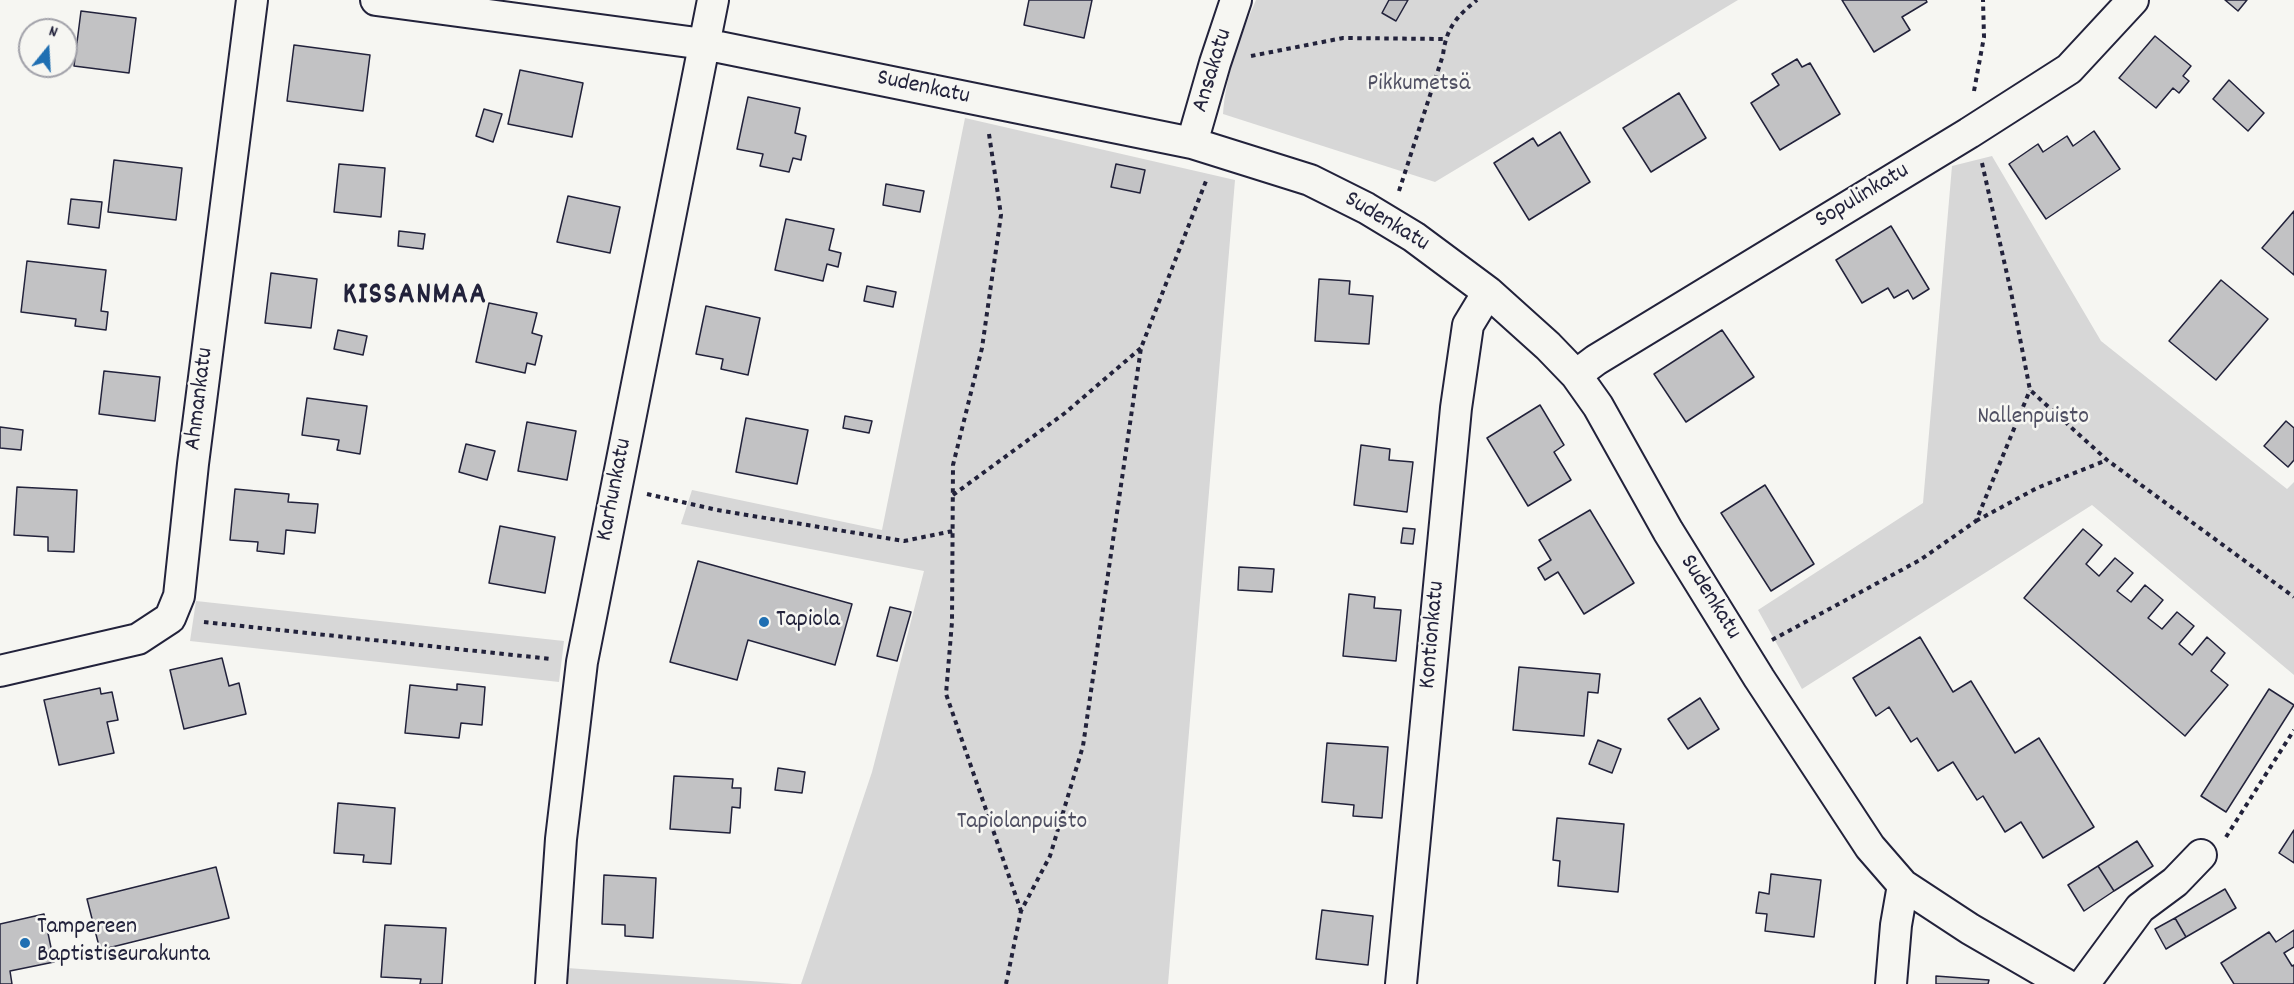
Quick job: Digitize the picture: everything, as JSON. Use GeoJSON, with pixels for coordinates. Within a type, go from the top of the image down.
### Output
{"type":"FeatureCollection","features":[{"type":"Feature","properties":{"kind":"street","name":"Ahmankatu"},"geometry":{"type":"LineString","coordinates":[[170,618],[179,596],[193,464],[252,0]]}},
{"type":"Feature","properties":{"kind":"street","name":"Sudenkatu"},"geometry":{"type":"LineString","coordinates":[[376,0],[704,44],[1205,146],[1310,180],[1366,208],[1414,237],[1488,292],[1548,346],[1576,375],[1598,406],[1668,531],[1759,678],[1870,847],[1903,885],[1953,918],[2065,984]]}},
{"type":"Feature","properties":{"kind":"street","name":"Karhunkatu"},"geometry":{"type":"LineString","coordinates":[[551,984],[561,839],[582,662],[713,0]]}},
{"type":"Feature","properties":{"kind":"street","name":"Ansakatu"},"geometry":{"type":"LineString","coordinates":[[1205,146],[1215,63],[1236,0]]}},
{"type":"Feature","properties":{"kind":"street","name":"Sopulinkatu"},"geometry":{"type":"LineString","coordinates":[[1576,375],[1596,360],[2069,69],[2133,0]]}},
{"type":"Feature","properties":{"kind":"street","name":"Kontionkatu"},"geometry":{"type":"LineString","coordinates":[[1401,984],[1456,408],[1468,325],[1488,292]]}},
{"type":"Feature","properties":{"kind":"street"},"geometry":{"type":"LineString","coordinates":[[0,671],[138,639],[170,618]]}},
{"type":"Feature","properties":{"kind":"street"},"geometry":{"type":"LineString","coordinates":[[2084,984],[2140,908],[2175,882],[2201,855]]}},
{"type":"Feature","properties":{"kind":"street"},"geometry":{"type":"LineString","coordinates":[[1891,984],[1896,925],[1903,885]]}},
{"type":"Feature","properties":{"kind":"path"},"geometry":{"type":"LineString","coordinates":[[1398,194],[1443,55],[1444,39],[1458,15],[1477,0]]}},
{"type":"Feature","properties":{"kind":"path"},"geometry":{"type":"LineString","coordinates":[[1976,520],[2030,390],[2011,292],[1974,129],[1971,104],[1984,37],[1983,0]]}},
{"type":"Feature","properties":{"kind":"path"},"geometry":{"type":"LineString","coordinates":[[1215,63],[1342,38],[1444,39]]}},
{"type":"Feature","properties":{"kind":"path"},"geometry":{"type":"LineString","coordinates":[[984,101],[1001,215],[982,348],[953,465],[952,622],[946,693],[1021,911]]}},
{"type":"Feature","properties":{"kind":"path"},"geometry":{"type":"LineString","coordinates":[[1006,984],[1021,911],[1050,856],[1083,746],[1141,348],[1205,146]]}},
{"type":"Feature","properties":{"kind":"path"},"geometry":{"type":"LineString","coordinates":[[952,496],[1065,413],[1141,348]]}},
{"type":"Feature","properties":{"kind":"path"},"geometry":{"type":"LineString","coordinates":[[2030,390],[2107,460],[2294,597]]}},
{"type":"Feature","properties":{"kind":"path"},"geometry":{"type":"LineString","coordinates":[[1765,644],[1920,560],[1976,520],[2037,488],[2107,460]]}},
{"type":"Feature","properties":{"kind":"path"},"geometry":{"type":"LineString","coordinates":[[617,487],[717,510],[904,541],[953,531]]}},
{"type":"Feature","properties":{"kind":"path"},"geometry":{"type":"LineString","coordinates":[[170,618],[582,662]]}},
{"type":"Feature","properties":{"kind":"path"},"geometry":{"type":"LineString","coordinates":[[2201,855],[2227,836],[2294,730]]}},
{"type":"Feature","properties":{"kind":"green space","name":"Pikkumetsä"},"geometry":{"type":"Polygon","coordinates":[[[1256,0],[1738,0],[1435,182],[1223,114],[1227,84],[1235,56],[1256,0]]]}},
{"type":"Feature","properties":{"kind":"green space","name":"Tapiolanpuisto"},"geometry":{"type":"Polygon","coordinates":[[[965,118],[1235,180],[1168,984],[801,984],[872,772],[924,571],[681,524],[692,490],[882,530],[965,118]]]}},
{"type":"Feature","properties":{"kind":"green space","name":"Nallenpuisto"},"geometry":{"type":"Polygon","coordinates":[[[1992,156],[2101,341],[2287,489],[2294,482],[2294,675],[2092,505],[1802,689],[1758,610],[1923,503],[1952,166],[1992,156]]]}},
{"type":"Feature","properties":{"kind":"green space"},"geometry":{"type":"Polygon","coordinates":[[[196,601],[564,641],[559,682],[190,641],[196,601]]]}},
{"type":"Feature","properties":{"kind":"green space"},"geometry":{"type":"Polygon","coordinates":[[[567,968],[793,984],[566,984],[567,968]]]}},
{"type":"Feature","properties":{"kind":"building"},"geometry":{"type":"Polygon","coordinates":[[[1029,0],[1092,0],[1084,38],[1024,25],[1029,0]]]}},
{"type":"Feature","properties":{"kind":"building"},"geometry":{"type":"Polygon","coordinates":[[[1389,0],[1408,0],[1396,21],[1382,13],[1389,0]]]}},
{"type":"Feature","properties":{"kind":"building"},"geometry":{"type":"Polygon","coordinates":[[[1842,0],[1926,0],[1927,2],[1902,17],[1910,30],[1874,52],[1842,0]]]}},
{"type":"Feature","properties":{"kind":"building"},"geometry":{"type":"Polygon","coordinates":[[[2225,0],[2247,0],[2238,11],[2225,0]]]}},
{"type":"Feature","properties":{"kind":"building"},"geometry":{"type":"Polygon","coordinates":[[[81,11],[136,18],[129,73],[78,67],[81,11]]]}},
{"type":"Feature","properties":{"kind":"building"},"geometry":{"type":"Polygon","coordinates":[[[2155,36],[2191,66],[2183,76],[2189,81],[2179,93],[2173,88],[2156,108],[2119,78],[2155,36]]]}},
{"type":"Feature","properties":{"kind":"building"},"geometry":{"type":"Polygon","coordinates":[[[294,45],[370,55],[363,111],[287,101],[294,45]]]}},
{"type":"Feature","properties":{"kind":"building"},"geometry":{"type":"Polygon","coordinates":[[[1797,59],[1802,67],[1810,63],[1840,114],[1780,150],[1751,103],[1779,85],[1772,74],[1797,59]]]}},
{"type":"Feature","properties":{"kind":"building"},"geometry":{"type":"Polygon","coordinates":[[[520,70],[583,83],[572,137],[508,124],[520,70]]]}},
{"type":"Feature","properties":{"kind":"building"},"geometry":{"type":"Polygon","coordinates":[[[2229,80],[2264,113],[2248,131],[2213,99],[2229,80]]]}},
{"type":"Feature","properties":{"kind":"building"},"geometry":{"type":"Polygon","coordinates":[[[1679,93],[1706,138],[1651,172],[1623,128],[1679,93]]]}},
{"type":"Feature","properties":{"kind":"building"},"geometry":{"type":"Polygon","coordinates":[[[748,97],[800,108],[795,133],[806,136],[801,160],[793,158],[789,172],[760,166],[763,154],[737,149],[748,97]]]}},
{"type":"Feature","properties":{"kind":"building"},"geometry":{"type":"Polygon","coordinates":[[[484,109],[502,114],[493,142],[476,136],[484,109]]]}},
{"type":"Feature","properties":{"kind":"building"},"geometry":{"type":"Polygon","coordinates":[[[2094,131],[2120,169],[2046,219],[2009,164],[2038,144],[2043,152],[2067,136],[2073,146],[2094,131]]]}},
{"type":"Feature","properties":{"kind":"building"},"geometry":{"type":"Polygon","coordinates":[[[1560,132],[1590,182],[1529,220],[1494,163],[1533,138],[1538,146],[1560,132]]]}},
{"type":"Feature","properties":{"kind":"building"},"geometry":{"type":"Polygon","coordinates":[[[114,160],[182,168],[176,220],[108,212],[114,160]]]}},
{"type":"Feature","properties":{"kind":"building"},"geometry":{"type":"Polygon","coordinates":[[[339,164],[385,168],[381,217],[334,212],[339,164]]]}},
{"type":"Feature","properties":{"kind":"building"},"geometry":{"type":"Polygon","coordinates":[[[1116,164],[1145,170],[1140,193],[1111,187],[1116,164]]]}},
{"type":"Feature","properties":{"kind":"building"},"geometry":{"type":"Polygon","coordinates":[[[886,184],[924,191],[920,212],[883,205],[886,184]]]}},
{"type":"Feature","properties":{"kind":"building"},"geometry":{"type":"Polygon","coordinates":[[[568,196],[620,207],[610,253],[557,242],[568,196]]]}},
{"type":"Feature","properties":{"kind":"building"},"geometry":{"type":"Polygon","coordinates":[[[71,199],[102,202],[99,228],[68,224],[71,199]]]}},
{"type":"Feature","properties":{"kind":"building"},"geometry":{"type":"Polygon","coordinates":[[[2294,211],[2294,275],[2262,248],[2294,211]]]}},
{"type":"Feature","properties":{"kind":"building"},"geometry":{"type":"Polygon","coordinates":[[[786,219],[834,229],[829,250],[841,253],[838,267],[827,264],[823,281],[775,270],[786,219]]]}},
{"type":"Feature","properties":{"kind":"building"},"geometry":{"type":"Polygon","coordinates":[[[1891,226],[1929,289],[1913,299],[1908,290],[1894,298],[1888,288],[1862,303],[1836,260],[1891,226]]]}},
{"type":"Feature","properties":{"kind":"building"},"geometry":{"type":"Polygon","coordinates":[[[399,231],[425,234],[423,249],[398,246],[399,231]]]}},
{"type":"Feature","properties":{"kind":"building"},"geometry":{"type":"Polygon","coordinates":[[[27,261],[106,270],[101,311],[108,312],[106,330],[75,326],[76,319],[21,312],[27,261]]]}},
{"type":"Feature","properties":{"kind":"building"},"geometry":{"type":"Polygon","coordinates":[[[271,273],[317,279],[311,328],[265,323],[271,273]]]}},
{"type":"Feature","properties":{"kind":"building"},"geometry":{"type":"Polygon","coordinates":[[[1319,279],[1350,281],[1349,294],[1373,296],[1369,344],[1315,341],[1319,279]]]}},
{"type":"Feature","properties":{"kind":"building"},"geometry":{"type":"Polygon","coordinates":[[[2221,280],[2268,319],[2216,380],[2169,341],[2221,280]]]}},
{"type":"Feature","properties":{"kind":"building"},"geometry":{"type":"Polygon","coordinates":[[[867,286],[896,292],[893,307],[864,301],[867,286]]]}},
{"type":"Feature","properties":{"kind":"building"},"geometry":{"type":"Polygon","coordinates":[[[489,303],[537,313],[532,333],[542,336],[535,365],[527,363],[525,373],[476,362],[489,303]]]}},
{"type":"Feature","properties":{"kind":"building"},"geometry":{"type":"Polygon","coordinates":[[[706,306],[760,318],[748,375],[721,369],[723,359],[696,354],[706,306]]]}},
{"type":"Feature","properties":{"kind":"building"},"geometry":{"type":"Polygon","coordinates":[[[338,330],[367,336],[363,355],[334,349],[338,330]]]}},
{"type":"Feature","properties":{"kind":"building"},"geometry":{"type":"Polygon","coordinates":[[[1722,330],[1754,377],[1686,422],[1654,374],[1722,330]]]}},
{"type":"Feature","properties":{"kind":"building"},"geometry":{"type":"Polygon","coordinates":[[[104,371],[160,377],[155,421],[99,414],[104,371]]]}},
{"type":"Feature","properties":{"kind":"building"},"geometry":{"type":"Polygon","coordinates":[[[307,398],[367,406],[360,454],[337,450],[339,440],[302,435],[307,398]]]}},
{"type":"Feature","properties":{"kind":"building"},"geometry":{"type":"Polygon","coordinates":[[[1540,405],[1564,445],[1554,452],[1571,480],[1528,506],[1487,438],[1540,405]]]}},
{"type":"Feature","properties":{"kind":"building"},"geometry":{"type":"Polygon","coordinates":[[[845,416],[872,421],[869,433],[843,428],[845,416]]]}},
{"type":"Feature","properties":{"kind":"building"},"geometry":{"type":"Polygon","coordinates":[[[746,418],[808,430],[797,484],[736,472],[746,418]]]}},
{"type":"Feature","properties":{"kind":"building"},"geometry":{"type":"Polygon","coordinates":[[[2286,421],[2294,428],[2294,460],[2288,467],[2264,446],[2286,421]]]}},
{"type":"Feature","properties":{"kind":"building"},"geometry":{"type":"Polygon","coordinates":[[[527,422],[576,431],[567,480],[518,471],[527,422]]]}},
{"type":"Feature","properties":{"kind":"building"},"geometry":{"type":"Polygon","coordinates":[[[0,427],[23,430],[21,450],[0,448],[0,427]]]}},
{"type":"Feature","properties":{"kind":"building"},"geometry":{"type":"Polygon","coordinates":[[[466,444],[495,451],[487,480],[459,472],[466,444]]]}},
{"type":"Feature","properties":{"kind":"building"},"geometry":{"type":"Polygon","coordinates":[[[1361,445],[1390,449],[1389,460],[1413,462],[1407,512],[1354,505],[1361,445]]]}},
{"type":"Feature","properties":{"kind":"building"},"geometry":{"type":"Polygon","coordinates":[[[1765,485],[1814,564],[1771,591],[1721,513],[1765,485]]]}},
{"type":"Feature","properties":{"kind":"building"},"geometry":{"type":"Polygon","coordinates":[[[17,487],[77,490],[74,552],[48,551],[48,537],[14,535],[17,487]]]}},
{"type":"Feature","properties":{"kind":"building"},"geometry":{"type":"Polygon","coordinates":[[[235,489],[289,494],[288,502],[318,504],[315,533],[286,530],[284,554],[257,551],[258,542],[230,540],[235,489]]]}},
{"type":"Feature","properties":{"kind":"building"},"geometry":{"type":"Polygon","coordinates":[[[1590,510],[1634,583],[1584,614],[1558,572],[1545,580],[1538,568],[1551,560],[1539,540],[1590,510]]]}},
{"type":"Feature","properties":{"kind":"building"},"geometry":{"type":"Polygon","coordinates":[[[500,526],[555,537],[545,593],[489,583],[500,526]]]}},
{"type":"Feature","properties":{"kind":"building"},"geometry":{"type":"Polygon","coordinates":[[[1403,528],[1415,529],[1413,544],[1401,543],[1403,528]]]}},
{"type":"Feature","properties":{"kind":"building"},"geometry":{"type":"Polygon","coordinates":[[[2083,529],[2102,545],[2086,564],[2099,576],[2115,558],[2133,573],[2117,591],[2131,602],[2145,585],[2163,600],[2148,618],[2162,629],[2177,612],[2194,626],[2179,644],[2192,655],[2207,637],[2225,653],[2211,671],[2228,685],[2185,736],[2024,598],[2083,529]]]}},
{"type":"Feature","properties":{"kind":"building","name":"Tapiola"},"geometry":{"type":"Polygon","coordinates":[[[698,561],[852,604],[835,665],[748,640],[737,680],[670,662],[698,561]]]}},
{"type":"Feature","properties":{"kind":"building"},"geometry":{"type":"Polygon","coordinates":[[[1239,567],[1274,569],[1272,592],[1238,590],[1239,567]]]}},
{"type":"Feature","properties":{"kind":"building"},"geometry":{"type":"Polygon","coordinates":[[[1349,594],[1375,597],[1374,608],[1401,610],[1396,661],[1343,656],[1349,594]]]}},
{"type":"Feature","properties":{"kind":"building"},"geometry":{"type":"Polygon","coordinates":[[[890,607],[911,612],[897,661],[877,656],[890,607]]]}},
{"type":"Feature","properties":{"kind":"building"},"geometry":{"type":"Polygon","coordinates":[[[1920,637],[1953,692],[1971,681],[2015,753],[2039,738],[2094,827],[2043,858],[2021,822],[2005,832],[1983,796],[1977,800],[1953,762],[1938,771],[1917,738],[1911,742],[1889,707],[1876,716],[1853,678],[1920,637]]]}},
{"type":"Feature","properties":{"kind":"building"},"geometry":{"type":"Polygon","coordinates":[[[222,658],[229,686],[239,683],[246,714],[184,729],[170,670],[222,658]]]}},
{"type":"Feature","properties":{"kind":"building"},"geometry":{"type":"Polygon","coordinates":[[[1519,667],[1600,674],[1598,693],[1588,692],[1584,736],[1513,730],[1519,667]]]}},
{"type":"Feature","properties":{"kind":"building"},"geometry":{"type":"Polygon","coordinates":[[[457,684],[485,687],[482,725],[461,723],[459,738],[405,733],[410,685],[457,690],[457,684]]]}},
{"type":"Feature","properties":{"kind":"building"},"geometry":{"type":"Polygon","coordinates":[[[100,688],[101,694],[112,692],[118,720],[107,722],[114,753],[59,765],[44,700],[100,688]]]}},
{"type":"Feature","properties":{"kind":"building"},"geometry":{"type":"Polygon","coordinates":[[[2269,689],[2294,705],[2226,812],[2201,796],[2269,689]]]}},
{"type":"Feature","properties":{"kind":"building"},"geometry":{"type":"Polygon","coordinates":[[[1700,698],[1719,729],[1688,749],[1668,719],[1700,698]]]}},
{"type":"Feature","properties":{"kind":"building"},"geometry":{"type":"Polygon","coordinates":[[[1598,740],[1621,749],[1612,773],[1589,764],[1598,740]]]}},
{"type":"Feature","properties":{"kind":"building"},"geometry":{"type":"Polygon","coordinates":[[[1327,743],[1388,747],[1382,818],[1353,816],[1354,805],[1322,802],[1327,743]]]}},
{"type":"Feature","properties":{"kind":"building"},"geometry":{"type":"Polygon","coordinates":[[[778,768],[805,772],[802,793],[775,790],[778,768]]]}},
{"type":"Feature","properties":{"kind":"building"},"geometry":{"type":"Polygon","coordinates":[[[674,776],[733,779],[732,788],[741,788],[740,808],[732,807],[730,833],[670,829],[674,776]]]}},
{"type":"Feature","properties":{"kind":"building"},"geometry":{"type":"Polygon","coordinates":[[[338,803],[395,808],[391,864],[363,862],[364,855],[334,853],[338,803]]]}},
{"type":"Feature","properties":{"kind":"building"},"geometry":{"type":"Polygon","coordinates":[[[1557,818],[1624,824],[1618,892],[1558,886],[1560,861],[1553,860],[1557,818]]]}},
{"type":"Feature","properties":{"kind":"building"},"geometry":{"type":"Polygon","coordinates":[[[2294,830],[2294,863],[2279,853],[2294,830]]]}},
{"type":"Feature","properties":{"kind":"building"},"geometry":{"type":"Polygon","coordinates":[[[2137,841],[2153,866],[2114,891],[2098,866],[2137,841]]]}},
{"type":"Feature","properties":{"kind":"building"},"geometry":{"type":"Polygon","coordinates":[[[2098,866],[2114,891],[2084,911],[2068,885],[2098,866]]]}},
{"type":"Feature","properties":{"kind":"building"},"geometry":{"type":"Polygon","coordinates":[[[216,867],[229,918],[100,950],[87,899],[216,867]]]}},
{"type":"Feature","properties":{"kind":"building"},"geometry":{"type":"Polygon","coordinates":[[[1771,874],[1821,880],[1814,937],[1765,931],[1767,914],[1756,913],[1759,892],[1769,894],[1771,874]]]}},
{"type":"Feature","properties":{"kind":"building"},"geometry":{"type":"Polygon","coordinates":[[[604,875],[656,878],[653,938],[625,936],[625,925],[602,924],[604,875]]]}},
{"type":"Feature","properties":{"kind":"building"},"geometry":{"type":"Polygon","coordinates":[[[2225,889],[2236,908],[2186,937],[2175,918],[2225,889]]]}},
{"type":"Feature","properties":{"kind":"building"},"geometry":{"type":"Polygon","coordinates":[[[1322,910],[1373,916],[1368,965],[1316,959],[1322,910]]]}},
{"type":"Feature","properties":{"kind":"building","name":"Tampereen Baptistiseurakunta"},"geometry":{"type":"Polygon","coordinates":[[[44,914],[54,962],[10,971],[12,984],[0,984],[0,924],[44,914]]]}},
{"type":"Feature","properties":{"kind":"building"},"geometry":{"type":"Polygon","coordinates":[[[2175,918],[2186,937],[2166,949],[2155,929],[2175,918]]]}},
{"type":"Feature","properties":{"kind":"building"},"geometry":{"type":"Polygon","coordinates":[[[385,925],[446,928],[442,984],[420,984],[421,979],[381,977],[385,925]]]}},
{"type":"Feature","properties":{"kind":"building"},"geometry":{"type":"Polygon","coordinates":[[[2294,930],[2294,947],[2284,953],[2292,966],[2294,965],[2294,984],[2234,984],[2221,963],[2269,932],[2276,942],[2294,930]]]}},
{"type":"Feature","properties":{"kind":"building"},"geometry":{"type":"Polygon","coordinates":[[[1936,976],[1989,980],[1988,984],[1936,984],[1936,976]]]}},
{"type":"Feature","properties":{"kind":"place","name":"Tapiola"},"geometry":{"type":"Point","coordinates":[764,622]}},
{"type":"Feature","properties":{"kind":"place","name":"Tampereen Baptistiseurakunta"},"geometry":{"type":"Point","coordinates":[25,943]}},
{"type":"Feature","properties":{"kind":"district","name":"KISSANMAA"},"geometry":{"type":"Point","coordinates":[415,298]}}]}
